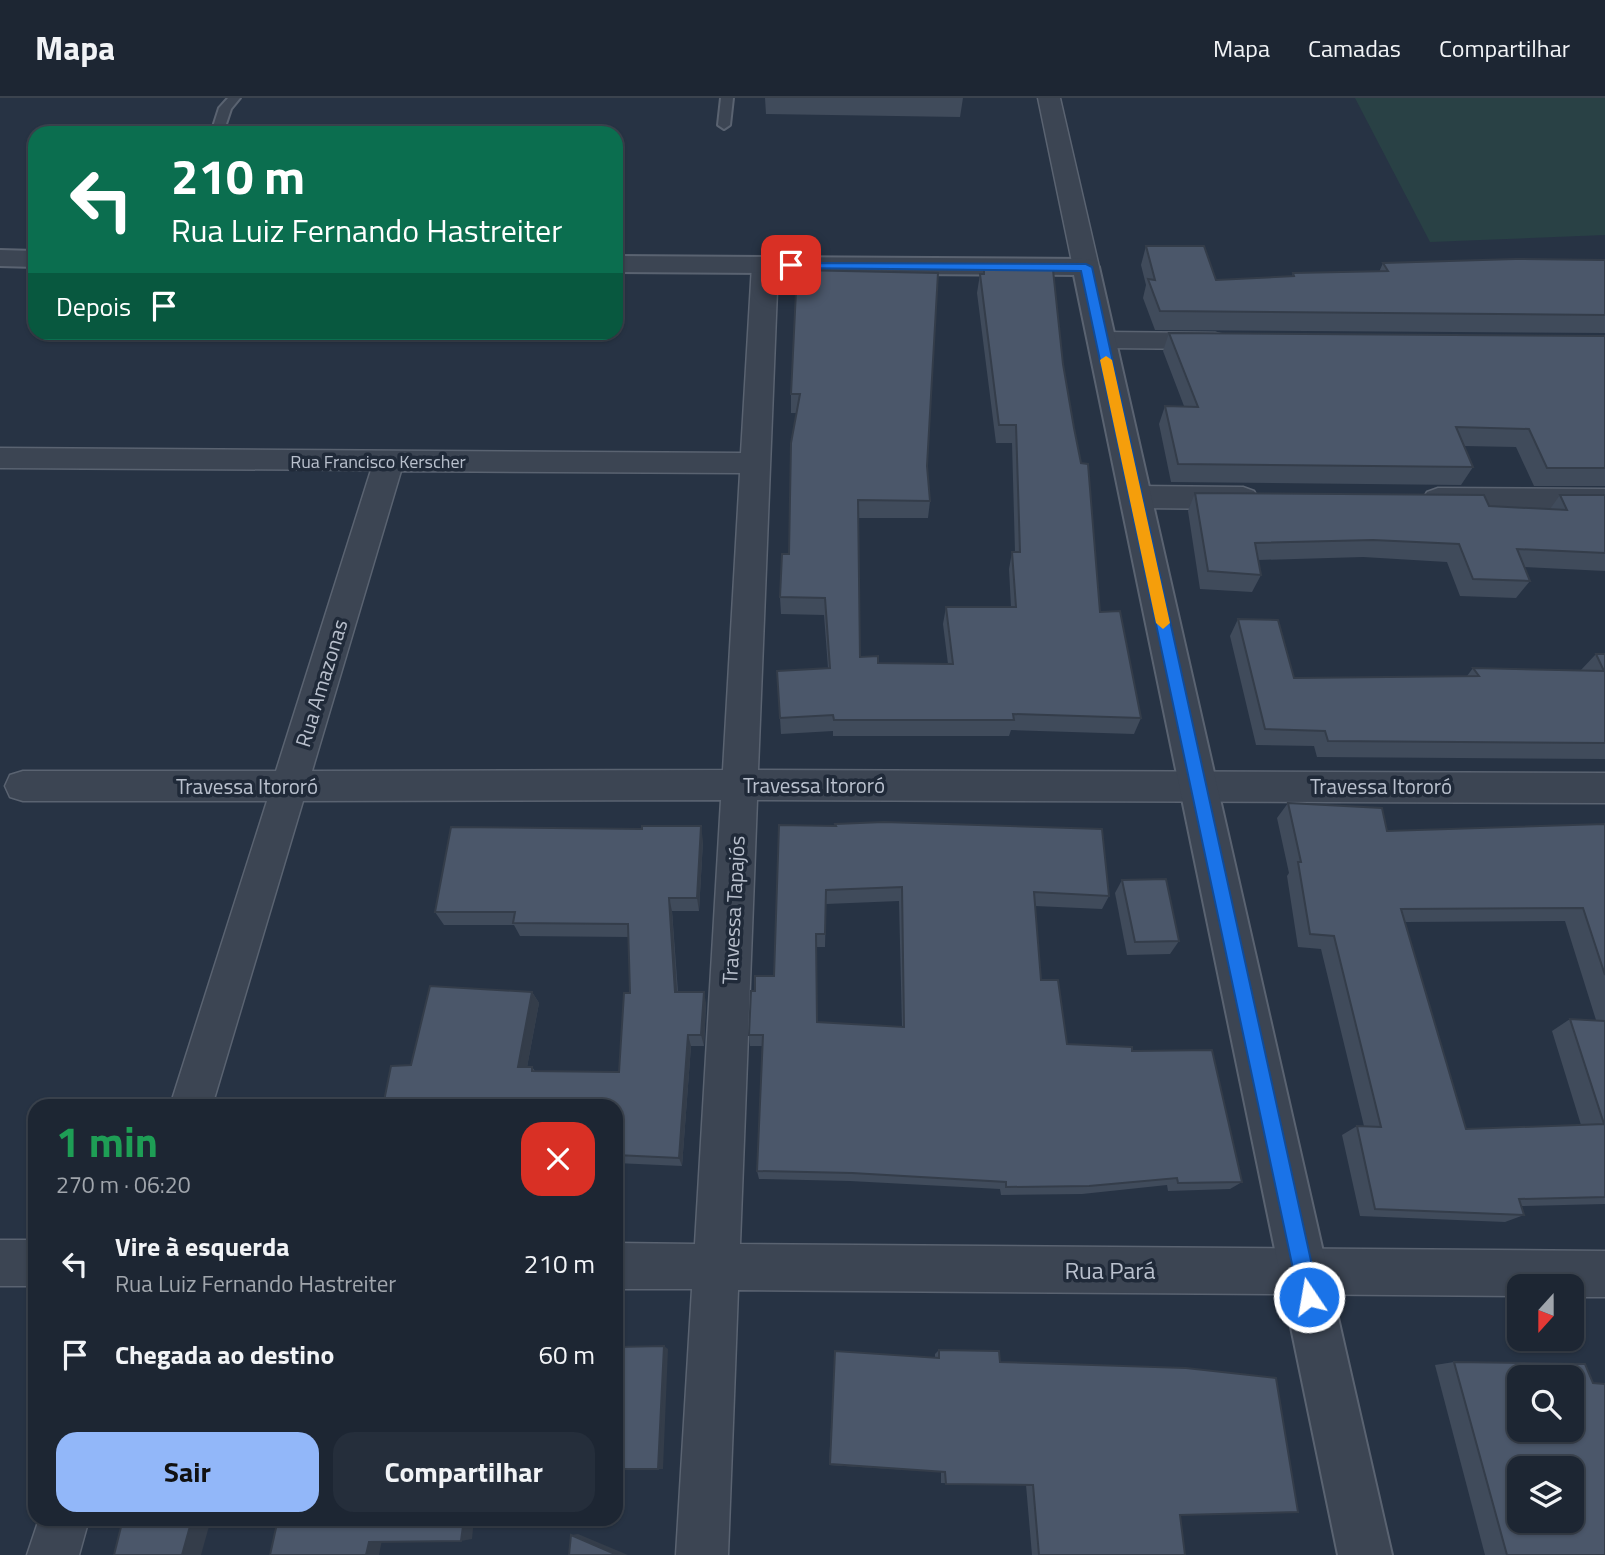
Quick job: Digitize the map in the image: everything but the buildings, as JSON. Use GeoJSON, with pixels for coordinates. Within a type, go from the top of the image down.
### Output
{"type":"FeatureCollection","features":[{"type":"Feature","properties":{"kind":"street"},"geometry":{"type":"LineString","coordinates":[[1049,98],[1365,1555]]}},
{"type":"Feature","properties":{"kind":"street"},"geometry":{"type":"LineString","coordinates":[[0,258],[28,259]]}},
{"type":"Feature","properties":{"kind":"street"},"geometry":{"type":"LineString","coordinates":[[623,264],[1086,267]]}},
{"type":"Feature","properties":{"kind":"street","name":"Travessa Tapajós"},"geometry":{"type":"LineString","coordinates":[[702,1555],[765,265]]}},
{"type":"Feature","properties":{"kind":"street"},"geometry":{"type":"LineString","coordinates":[[1102,340],[1242,341]]}},
{"type":"Feature","properties":{"kind":"street","name":"Rua Amazonas"},"geometry":{"type":"LineString","coordinates":[[193,1099],[389,461]]}},
{"type":"Feature","properties":{"kind":"street","name":"Rua Francisco Kerscher"},"geometry":{"type":"LineString","coordinates":[[2,462],[755,463]]}},
{"type":"Feature","properties":{"kind":"street"},"geometry":{"type":"LineString","coordinates":[[1136,497],[1274,498]]}},
{"type":"Feature","properties":{"kind":"street"},"geometry":{"type":"LineString","coordinates":[[1412,499],[1605,500]]}},
{"type":"Feature","properties":{"kind":"street","name":"Travessa Itororó"},"geometry":{"type":"LineString","coordinates":[[23,786],[1198,785],[1605,788]]}},
{"type":"Feature","properties":{"kind":"street"},"geometry":{"type":"LineString","coordinates":[[0,1263],[28,1263]]}},
{"type":"Feature","properties":{"kind":"street","name":"Rua Pará"},"geometry":{"type":"LineString","coordinates":[[623,1266],[1605,1274]]}},
{"type":"Feature","properties":{"kind":"street"},"geometry":{"type":"LineString","coordinates":[[52,1555],[62,1526]]}},
{"type":"Feature","properties":{"kind":"lane"},"geometry":{"type":"LineString","coordinates":[[219,126],[225,108],[234,98]]}},
{"type":"Feature","properties":{"kind":"lane"},"geometry":{"type":"LineString","coordinates":[[724,125],[727,98]]}},
{"type":"Feature","properties":{"kind":"green space"},"geometry":{"type":"Polygon","coordinates":[[[1355,98],[1605,98],[1605,235],[1430,242],[1355,98]]]}},
{"type":"Feature","properties":{"kind":"slow traffic"},"geometry":{"type":"LineString","coordinates":[[1106,360],[1163,623]]}},
{"type":"Feature","properties":{"kind":"route"},"geometry":{"type":"LineString","coordinates":[[791,265],[1086,267],[1309,1297]]}}]}
